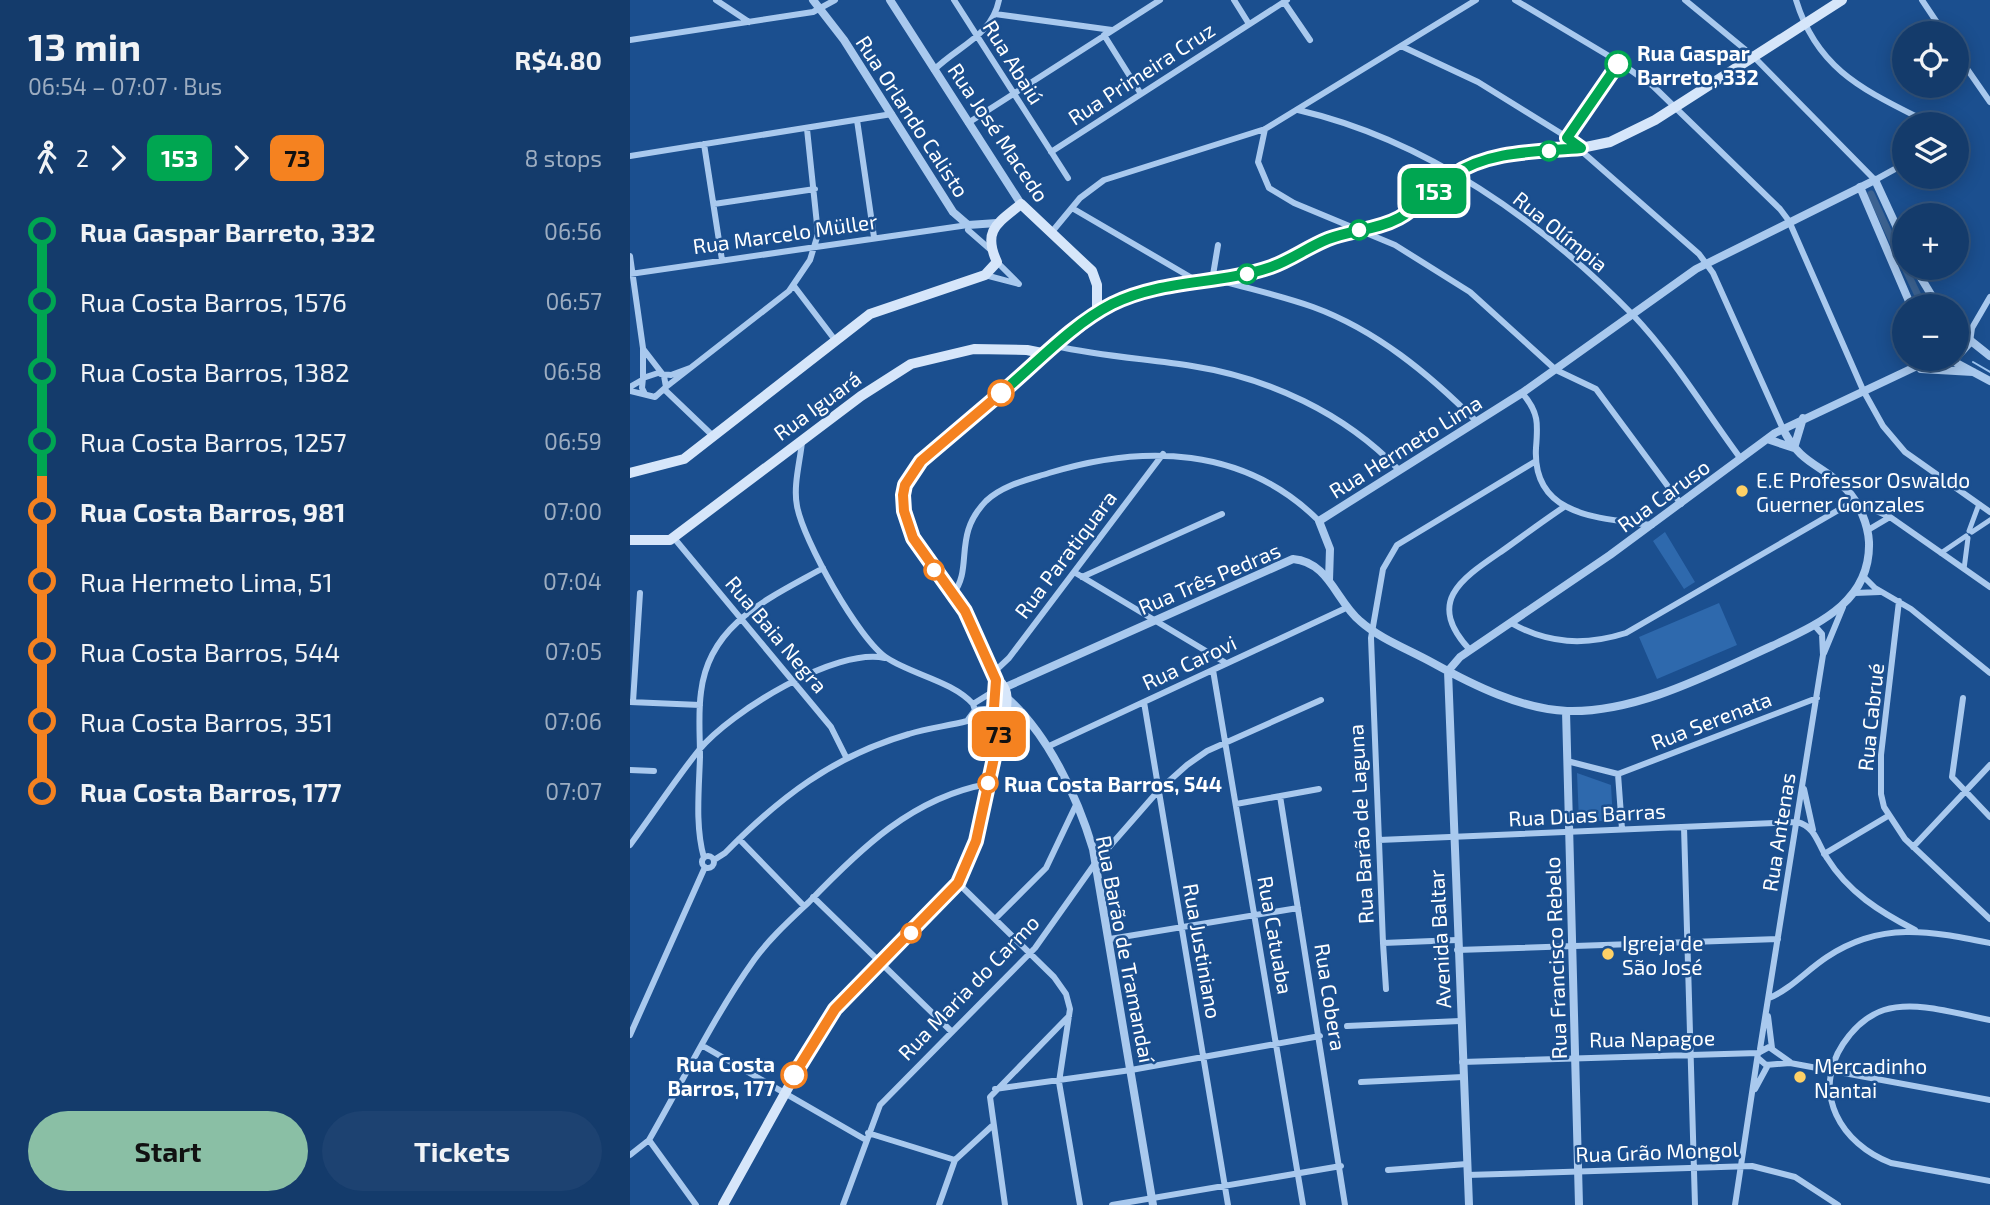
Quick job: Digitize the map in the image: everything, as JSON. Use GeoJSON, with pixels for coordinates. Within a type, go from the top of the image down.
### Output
{"type":"FeatureCollection","features":[{"type":"Feature","properties":{"kind":"main road"},"geometry":{"type":"LineString","coordinates":[[723,1205],[823,1025],[958,883],[976,841],[1000,730],[1001,692],[965,611],[913,538],[904,511],[905,485],[921,461],[1097,313],[1135,294],[1215,281],[1272,267],[1329,239],[1399,218],[1455,173],[1494,158],[1581,148],[1626,136],[1842,0]]}},
{"type":"Feature","properties":{"kind":"main road"},"geometry":{"type":"LineString","coordinates":[[630,472],[675,463],[835,340],[880,309],[985,275],[997,262],[992,251],[995,227],[1021,204]]}},
{"type":"Feature","properties":{"kind":"main road","name":"Rua José Macedo"},"geometry":{"type":"LineString","coordinates":[[1021,204],[1092,271],[1097,289],[1097,313]]}},
{"type":"Feature","properties":{"kind":"main road","name":"Rua Iguará"},"geometry":{"type":"LineString","coordinates":[[674,538],[864,394],[911,364],[974,349],[1046,354]]}},
{"type":"Feature","properties":{"kind":"main road"},"geometry":{"type":"LineString","coordinates":[[630,540],[674,538]]}},
{"type":"Feature","properties":{"kind":"street"},"geometry":{"type":"LineString","coordinates":[[716,0],[750,22]]}},
{"type":"Feature","properties":{"kind":"street","name":"Rua Orlando Calisto"},"geometry":{"type":"LineString","coordinates":[[813,0],[892,114],[953,212],[968,228],[995,227]]}},
{"type":"Feature","properties":{"kind":"street"},"geometry":{"type":"LineString","coordinates":[[630,40],[821,9],[835,0]]}},
{"type":"Feature","properties":{"kind":"street","name":"Rua José Macedo"},"geometry":{"type":"LineString","coordinates":[[890,0],[1021,204]]}},
{"type":"Feature","properties":{"kind":"street","name":"Rua Abaiú"},"geometry":{"type":"LineString","coordinates":[[954,0],[1068,178]]}},
{"type":"Feature","properties":{"kind":"street"},"geometry":{"type":"LineString","coordinates":[[934,69],[977,37],[996,15],[999,0]]}},
{"type":"Feature","properties":{"kind":"street"},"geometry":{"type":"LineString","coordinates":[[968,122],[1160,0]]}},
{"type":"Feature","properties":{"kind":"street"},"geometry":{"type":"LineString","coordinates":[[1234,0],[1249,24]]}},
{"type":"Feature","properties":{"kind":"street"},"geometry":{"type":"LineString","coordinates":[[1051,233],[1072,208],[1104,180],[1265,129],[1476,0]]}},
{"type":"Feature","properties":{"kind":"street"},"geometry":{"type":"LineString","coordinates":[[1515,0],[1619,62],[1674,106],[1789,221],[1873,412],[1897,444],[1990,512]]}},
{"type":"Feature","properties":{"kind":"street"},"geometry":{"type":"LineString","coordinates":[[1685,0],[1753,56],[1875,180],[1892,217]]}},
{"type":"Feature","properties":{"kind":"street"},"geometry":{"type":"LineString","coordinates":[[1796,0],[1804,24],[1847,79],[1909,112]]}},
{"type":"Feature","properties":{"kind":"street"},"geometry":{"type":"LineString","coordinates":[[1922,0],[1936,21]]}},
{"type":"Feature","properties":{"kind":"street"},"geometry":{"type":"LineString","coordinates":[[1286,1],[1310,40]]}},
{"type":"Feature","properties":{"kind":"street","name":"Rua Primeira Cruz"},"geometry":{"type":"LineString","coordinates":[[1051,152],[1286,1]]}},
{"type":"Feature","properties":{"kind":"street"},"geometry":{"type":"LineString","coordinates":[[996,15],[1112,30]]}},
{"type":"Feature","properties":{"kind":"street"},"geometry":{"type":"LineString","coordinates":[[1104,35],[1141,94]]}},
{"type":"Feature","properties":{"kind":"street"},"geometry":{"type":"LineString","coordinates":[[1401,46],[1478,82],[1567,138],[1658,216],[1707,263],[1794,448]]}},
{"type":"Feature","properties":{"kind":"street"},"geometry":{"type":"LineString","coordinates":[[1567,138],[1619,62]]}},
{"type":"Feature","properties":{"kind":"street"},"geometry":{"type":"LineString","coordinates":[[1969,72],[1990,102]]}},
{"type":"Feature","properties":{"kind":"street","name":"Rua Olímpia"},"geometry":{"type":"LineString","coordinates":[[1298,110],[1366,131],[1455,173],[1548,240],[1633,315],[1741,459]]}},
{"type":"Feature","properties":{"kind":"street"},"geometry":{"type":"LineString","coordinates":[[630,156],[892,114]]}},
{"type":"Feature","properties":{"kind":"street"},"geometry":{"type":"LineString","coordinates":[[858,120],[874,237]]}},
{"type":"Feature","properties":{"kind":"street"},"geometry":{"type":"LineString","coordinates":[[630,389],[655,397],[794,286],[816,246],[815,189],[807,129]]}},
{"type":"Feature","properties":{"kind":"street"},"geometry":{"type":"LineString","coordinates":[[1265,129],[1258,162],[1269,188],[1294,203],[1362,229],[1424,261],[1470,292],[1556,370],[1596,389],[1681,504]]}},
{"type":"Feature","properties":{"kind":"street"},"geometry":{"type":"LineString","coordinates":[[705,144],[722,260]]}},
{"type":"Feature","properties":{"kind":"street","name":"Rua Hermeto Lima"},"geometry":{"type":"LineString","coordinates":[[953,594],[962,581],[963,541],[982,506],[1001,489],[1101,458],[1163,454],[1213,462],[1260,480],[1290,497],[1319,521],[1522,393],[1707,263],[1892,171]]}},
{"type":"Feature","properties":{"kind":"street"},"geometry":{"type":"LineString","coordinates":[[1860,187],[1906,294]]}},
{"type":"Feature","properties":{"kind":"street"},"geometry":{"type":"LineString","coordinates":[[713,204],[815,189]]}},
{"type":"Feature","properties":{"kind":"street"},"geometry":{"type":"LineString","coordinates":[[1072,208],[1198,282]]}},
{"type":"Feature","properties":{"kind":"street"},"geometry":{"type":"LineString","coordinates":[[944,228],[953,212]]}},
{"type":"Feature","properties":{"kind":"street"},"geometry":{"type":"LineString","coordinates":[[976,238],[995,227]]}},
{"type":"Feature","properties":{"kind":"street","name":"Rua Marcelo Müller"},"geometry":{"type":"LineString","coordinates":[[631,274],[874,237],[944,228],[968,228]]}},
{"type":"Feature","properties":{"kind":"street"},"geometry":{"type":"LineString","coordinates":[[968,228],[992,251]]}},
{"type":"Feature","properties":{"kind":"street"},"geometry":{"type":"LineString","coordinates":[[1218,245],[1215,281],[1311,306],[1358,329],[1417,366],[1476,421]]}},
{"type":"Feature","properties":{"kind":"street"},"geometry":{"type":"LineString","coordinates":[[630,256],[643,348],[642,388],[647,395]]}},
{"type":"Feature","properties":{"kind":"street"},"geometry":{"type":"LineString","coordinates":[[985,275],[1019,284],[997,262]]}},
{"type":"Feature","properties":{"kind":"street"},"geometry":{"type":"LineString","coordinates":[[794,286],[835,340]]}},
{"type":"Feature","properties":{"kind":"street"},"geometry":{"type":"LineString","coordinates":[[1990,297],[1972,328],[1969,344],[1990,356]]}},
{"type":"Feature","properties":{"kind":"street"},"geometry":{"type":"LineString","coordinates":[[1055,346],[1213,369],[1256,381],[1322,410],[1375,448],[1398,469]]}},
{"type":"Feature","properties":{"kind":"street"},"geometry":{"type":"LineString","coordinates":[[643,348],[660,373],[666,388],[712,435]]}},
{"type":"Feature","properties":{"kind":"street"},"geometry":{"type":"LineString","coordinates":[[630,389],[642,379],[660,373],[675,374],[695,366]]}},
{"type":"Feature","properties":{"kind":"street"},"geometry":{"type":"LineString","coordinates":[[1969,369],[1990,381]]}},
{"type":"Feature","properties":{"kind":"street","name":"Rua Caruso"},"geometry":{"type":"LineString","coordinates":[[1448,671],[1470,650],[1652,525],[1767,439],[1804,418],[1908,371]]}},
{"type":"Feature","properties":{"kind":"street"},"geometry":{"type":"LineString","coordinates":[[1964,371],[1973,372]]}},
{"type":"Feature","properties":{"kind":"street"},"geometry":{"type":"LineString","coordinates":[[1522,393],[1538,417],[1536,461],[1547,489],[1564,507],[1582,514],[1652,525]]}},
{"type":"Feature","properties":{"kind":"street"},"geometry":{"type":"LineString","coordinates":[[1794,448],[1804,418]]}},
{"type":"Feature","properties":{"kind":"street"},"geometry":{"type":"LineString","coordinates":[[1767,439],[1794,448]]}},
{"type":"Feature","properties":{"kind":"street"},"geometry":{"type":"LineString","coordinates":[[802,440],[797,505],[808,541],[869,640],[887,658],[974,707],[1023,714]]}},
{"type":"Feature","properties":{"kind":"street","name":"Rua Três Pedras"},"geometry":{"type":"LineString","coordinates":[[1001,692],[1293,559],[1316,567],[1329,580],[1346,608],[1372,629],[1448,671],[1499,694],[1566,711],[1622,704],[1662,692],[1815,626],[1843,607],[1864,577],[1869,554],[1868,530],[1854,501],[1847,490],[1794,448]]}},
{"type":"Feature","properties":{"kind":"street","name":"Rua Paratiquara"},"geometry":{"type":"LineString","coordinates":[[995,677],[1163,454]]}},
{"type":"Feature","properties":{"kind":"street","name":"Rua Barão de Laguna"},"geometry":{"type":"LineString","coordinates":[[1457,940],[1383,943],[1372,629],[1385,561],[1396,545],[1536,461]]}},
{"type":"Feature","properties":{"kind":"street"},"geometry":{"type":"LineString","coordinates":[[1511,622],[1535,635],[1565,642],[1601,639],[1626,633],[1854,501],[1889,517],[1990,587]]}},
{"type":"Feature","properties":{"kind":"street"},"geometry":{"type":"LineString","coordinates":[[1964,569],[1969,534],[1979,504]]}},
{"type":"Feature","properties":{"kind":"street"},"geometry":{"type":"LineString","coordinates":[[1470,650],[1451,626],[1450,601],[1454,589],[1474,569],[1564,507]]}},
{"type":"Feature","properties":{"kind":"street"},"geometry":{"type":"LineString","coordinates":[[1082,577],[1222,514]]}},
{"type":"Feature","properties":{"kind":"street"},"geometry":{"type":"LineString","coordinates":[[1868,530],[1889,517]]}},
{"type":"Feature","properties":{"kind":"street"},"geometry":{"type":"LineString","coordinates":[[1941,553],[1990,520]]}},
{"type":"Feature","properties":{"kind":"street"},"geometry":{"type":"LineString","coordinates":[[1319,521],[1330,549],[1329,580]]}},
{"type":"Feature","properties":{"kind":"street","name":"Rua Baia Negra"},"geometry":{"type":"LineString","coordinates":[[674,538],[831,727],[846,757]]}},
{"type":"Feature","properties":{"kind":"street"},"geometry":{"type":"LineString","coordinates":[[630,1035],[705,867],[700,834],[700,705],[703,679],[712,654],[740,616],[823,568]]}},
{"type":"Feature","properties":{"kind":"street"},"geometry":{"type":"LineString","coordinates":[[1074,572],[1226,663]]}},
{"type":"Feature","properties":{"kind":"street"},"geometry":{"type":"LineString","coordinates":[[1864,577],[1880,592],[1899,601],[1990,673]]}},
{"type":"Feature","properties":{"kind":"street"},"geometry":{"type":"LineString","coordinates":[[1855,593],[1880,592]]}},
{"type":"Feature","properties":{"kind":"street"},"geometry":{"type":"LineString","coordinates":[[640,593],[631,702],[700,705]]}},
{"type":"Feature","properties":{"kind":"street","name":"Rua Cabrué"},"geometry":{"type":"LineString","coordinates":[[1899,601],[1880,776],[1888,816],[1913,847],[1990,919]]}},
{"type":"Feature","properties":{"kind":"street","name":"Rua Antenas"},"geometry":{"type":"LineString","coordinates":[[1823,655],[1843,607]]}},
{"type":"Feature","properties":{"kind":"street","name":"Rua Carovi"},"geometry":{"type":"LineString","coordinates":[[1047,747],[1346,608]]}},
{"type":"Feature","properties":{"kind":"street","name":"Rua Antenas"},"geometry":{"type":"LineString","coordinates":[[1735,1205],[1823,655],[1822,634],[1815,626]]}},
{"type":"Feature","properties":{"kind":"street"},"geometry":{"type":"LineString","coordinates":[[630,845],[700,749],[747,710],[793,682],[846,658],[873,655],[887,658]]}},
{"type":"Feature","properties":{"kind":"street","name":"Rua Catuaba"},"geometry":{"type":"LineString","coordinates":[[1213,670],[1303,1205]]}},
{"type":"Feature","properties":{"kind":"street","name":"Avenida Baltar"},"geometry":{"type":"LineString","coordinates":[[1448,671],[1452,838],[1469,1205]]}},
{"type":"Feature","properties":{"kind":"street"},"geometry":{"type":"LineString","coordinates":[[705,867],[712,867],[714,860],[794,789],[846,757],[907,734],[970,719],[974,707],[1001,692]]}},
{"type":"Feature","properties":{"kind":"street","name":"Rua Barão de Tramandaí"},"geometry":{"type":"LineString","coordinates":[[1001,692],[1023,714],[1047,747],[1076,805],[1096,862],[1152,1202]]}},
{"type":"Feature","properties":{"kind":"street","name":"Rua Serenata"},"geometry":{"type":"LineString","coordinates":[[1618,774],[1816,698]]}},
{"type":"Feature","properties":{"kind":"street"},"geometry":{"type":"LineString","coordinates":[[1963,698],[1951,770],[1956,785],[1990,817]]}},
{"type":"Feature","properties":{"kind":"street","name":"Rua Maria do Carmo"},"geometry":{"type":"LineString","coordinates":[[843,1205],[876,1112],[889,1094],[1030,954],[1096,862],[1159,790],[1186,765],[1225,742],[1321,700]]}},
{"type":"Feature","properties":{"kind":"street","name":"Rua Justiniano"},"geometry":{"type":"LineString","coordinates":[[1144,702],[1228,1205]]}},
{"type":"Feature","properties":{"kind":"street","name":"Rua Francisco Rebelo"},"geometry":{"type":"LineString","coordinates":[[1566,711],[1579,1205]]}},
{"type":"Feature","properties":{"kind":"street"},"geometry":{"type":"LineString","coordinates":[[1567,761],[1618,774],[1622,829]]}},
{"type":"Feature","properties":{"kind":"street"},"geometry":{"type":"LineString","coordinates":[[1913,847],[1990,765]]}},
{"type":"Feature","properties":{"kind":"street"},"geometry":{"type":"LineString","coordinates":[[630,770],[654,771]]}},
{"type":"Feature","properties":{"kind":"street"},"geometry":{"type":"LineString","coordinates":[[630,1155],[649,1140],[753,961],[804,906],[866,845],[900,819],[954,793],[988,783]]}},
{"type":"Feature","properties":{"kind":"street"},"geometry":{"type":"LineString","coordinates":[[1803,784],[1814,831],[1824,854],[1865,901],[1915,929],[1990,943]]}},
{"type":"Feature","properties":{"kind":"street"},"geometry":{"type":"LineString","coordinates":[[1236,804],[1319,789]]}},
{"type":"Feature","properties":{"kind":"street","name":"Rua Cobera"},"geometry":{"type":"LineString","coordinates":[[1280,796],[1345,1205]]}},
{"type":"Feature","properties":{"kind":"street"},"geometry":{"type":"LineString","coordinates":[[995,919],[1048,865],[1076,805]]}},
{"type":"Feature","properties":{"kind":"street"},"geometry":{"type":"LineString","coordinates":[[1824,854],[1888,816]]}},
{"type":"Feature","properties":{"kind":"street"},"geometry":{"type":"LineString","coordinates":[[1797,822],[1814,831]]}},
{"type":"Feature","properties":{"kind":"street","name":"Rua Duas Barras"},"geometry":{"type":"LineString","coordinates":[[1379,840],[1797,822]]}},
{"type":"Feature","properties":{"kind":"street"},"geometry":{"type":"LineString","coordinates":[[1684,827],[1695,1205]]}},
{"type":"Feature","properties":{"kind":"street"},"geometry":{"type":"LineString","coordinates":[[739,839],[804,906]]}},
{"type":"Feature","properties":{"kind":"street"},"geometry":{"type":"LineString","coordinates":[[704,858],[710,856],[714,860]]}},
{"type":"Feature","properties":{"kind":"street"},"geometry":{"type":"LineString","coordinates":[[958,883],[1060,984],[1069,1001],[1070,1015],[1059,1082],[1080,1205]]}},
{"type":"Feature","properties":{"kind":"street"},"geometry":{"type":"LineString","coordinates":[[813,897],[951,1032]]}},
{"type":"Feature","properties":{"kind":"street"},"geometry":{"type":"LineString","coordinates":[[1110,939],[1298,908]]}},
{"type":"Feature","properties":{"kind":"street"},"geometry":{"type":"LineString","coordinates":[[1769,999],[1787,989],[1829,955],[1851,944],[1880,934],[1915,929]]}},
{"type":"Feature","properties":{"kind":"street"},"geometry":{"type":"LineString","coordinates":[[1457,950],[1778,939]]}},
{"type":"Feature","properties":{"kind":"street"},"geometry":{"type":"LineString","coordinates":[[1383,943],[1386,989]]}},
{"type":"Feature","properties":{"kind":"street"},"geometry":{"type":"LineString","coordinates":[[1990,1020],[1928,1009],[1885,1010],[1863,1021],[1851,1033],[1832,1071],[1828,1091],[1839,1123],[1862,1147],[1891,1163],[1990,1181]]}},
{"type":"Feature","properties":{"kind":"street","name":"Rua Antenas"},"geometry":{"type":"LineString","coordinates":[[1751,1097],[1776,1057],[1767,1014]]}},
{"type":"Feature","properties":{"kind":"street"},"geometry":{"type":"LineString","coordinates":[[1005,1205],[989,1102],[995,1089],[1070,1015]]}},
{"type":"Feature","properties":{"kind":"street"},"geometry":{"type":"LineString","coordinates":[[1347,1026],[1460,1021]]}},
{"type":"Feature","properties":{"kind":"street"},"geometry":{"type":"LineString","coordinates":[[995,1089],[1059,1082],[1320,1036]]}},
{"type":"Feature","properties":{"kind":"street"},"geometry":{"type":"LineString","coordinates":[[703,1046],[867,1136],[955,1160]]}},
{"type":"Feature","properties":{"kind":"street"},"geometry":{"type":"LineString","coordinates":[[1774,1050],[1790,1063]]}},
{"type":"Feature","properties":{"kind":"street","name":"Rua Napagoe"},"geometry":{"type":"LineString","coordinates":[[1462,1062],[1759,1054],[1774,1050]]}},
{"type":"Feature","properties":{"kind":"street"},"geometry":{"type":"LineString","coordinates":[[1759,1054],[1770,1064],[1790,1063],[1990,1100]]}},
{"type":"Feature","properties":{"kind":"street"},"geometry":{"type":"LineString","coordinates":[[1361,1082],[1463,1077]]}},
{"type":"Feature","properties":{"kind":"street"},"geometry":{"type":"LineString","coordinates":[[939,1205],[955,1160],[992,1126]]}},
{"type":"Feature","properties":{"kind":"street"},"geometry":{"type":"LineString","coordinates":[[649,1140],[696,1205]]}},
{"type":"Feature","properties":{"kind":"street"},"geometry":{"type":"LineString","coordinates":[[1388,1170],[1467,1164]]}},
{"type":"Feature","properties":{"kind":"street"},"geometry":{"type":"LineString","coordinates":[[1112,1205],[1152,1202],[1225,1184],[1340,1166]]}},
{"type":"Feature","properties":{"kind":"street","name":"Rua Grão Mongol"},"geometry":{"type":"LineString","coordinates":[[1467,1175],[1741,1166],[1765,1168],[1795,1177],[1838,1205]]}},
{"type":"Feature","properties":{"kind":"shaded area"},"geometry":{"type":"Polygon","coordinates":[[[1665,532],[1695,582],[1684,589],[1653,541],[1665,532]]]}},
{"type":"Feature","properties":{"kind":"shaded area"},"geometry":{"type":"Polygon","coordinates":[[[1719,603],[1737,645],[1657,679],[1639,637],[1719,603]]]}},
{"type":"Feature","properties":{"kind":"shaded area"},"geometry":{"type":"Polygon","coordinates":[[[1577,773],[1611,785],[1613,821],[1579,821],[1577,773]]]}},
{"type":"Feature","properties":{"kind":"waterway"},"geometry":{"type":"LineString","coordinates":[[1871,194],[1892,240]]}},
{"type":"Feature","properties":{"kind":"waterway"},"geometry":{"type":"LineString","coordinates":[[1911,280],[1917,294]]}},
{"type":"Feature","properties":{"kind":"waterway"},"geometry":{"type":"LineString","coordinates":[[1973,362],[1990,372]]}},
{"type":"Feature","properties":{"kind":"bus line","name":"153"},"geometry":{"type":"LineString","coordinates":[[1001,393],[1085,322],[1113,303],[1135,294],[1175,285],[1219,281],[1272,267],[1329,239],[1387,223],[1415,207],[1455,173],[1479,162],[1513,154],[1581,148],[1567,138],[1618,64]]}},
{"type":"Feature","properties":{"kind":"bus line","name":"73"},"geometry":{"type":"LineString","coordinates":[[794,1075],[815,1037],[835,1009],[958,883],[976,841],[1000,730],[994,708],[996,680],[965,611],[913,538],[907,524],[903,495],[905,485],[921,461],[1001,393]]}},
{"type":"Feature","properties":{"kind":"place","name":"Rua Gaspar Barreto, 332"},"geometry":{"type":"Point","coordinates":[1618,64]}},
{"type":"Feature","properties":{"kind":"place","name":"E.E Professor Oswaldo Guerner Gonzales"},"geometry":{"type":"Point","coordinates":[1742,491]}},
{"type":"Feature","properties":{"kind":"place","name":"Rua Costa Barros, 544"},"geometry":{"type":"Point","coordinates":[988,783]}},
{"type":"Feature","properties":{"kind":"place","name":"Igreja de São José"},"geometry":{"type":"Point","coordinates":[1608,954]}},
{"type":"Feature","properties":{"kind":"place","name":"Rua Costa Barros, 177"},"geometry":{"type":"Point","coordinates":[794,1075]}},
{"type":"Feature","properties":{"kind":"place","name":"Mercadinho Nantai"},"geometry":{"type":"Point","coordinates":[1800,1077]}}]}
